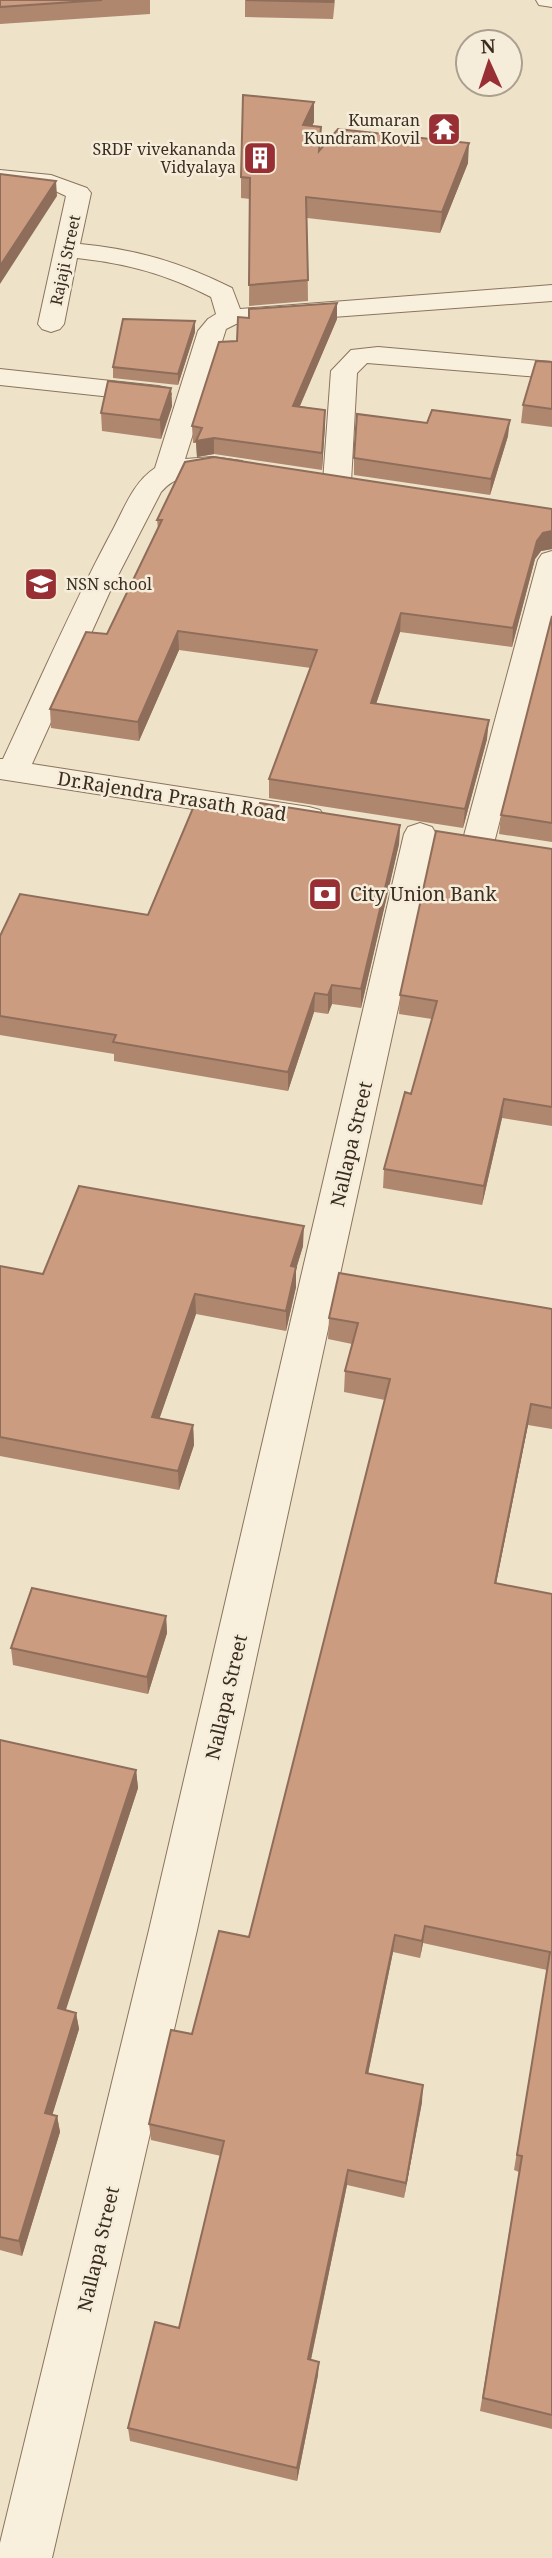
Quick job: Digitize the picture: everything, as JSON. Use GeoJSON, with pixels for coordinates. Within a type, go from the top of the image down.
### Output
{"type":"FeatureCollection","features":[{"type":"Feature","properties":{"kind":"street"},"geometry":{"type":"LineString","coordinates":[[547,0],[552,1]]}},
{"type":"Feature","properties":{"kind":"street","name":"Rajaji Street"},"geometry":{"type":"LineString","coordinates":[[0,177],[51,182],[70,187],[79,193],[51,324]]}},
{"type":"Feature","properties":{"kind":"street"},"geometry":{"type":"LineString","coordinates":[[67,250],[118,255],[181,272],[223,293],[230,317]]}},
{"type":"Feature","properties":{"kind":"street"},"geometry":{"type":"LineString","coordinates":[[167,472],[188,397],[211,331],[230,317],[552,293]]}},
{"type":"Feature","properties":{"kind":"street"},"geometry":{"type":"LineString","coordinates":[[336,482],[344,371],[360,356],[398,355],[552,370]]}},
{"type":"Feature","properties":{"kind":"street"},"geometry":{"type":"LineString","coordinates":[[0,377],[188,397]]}},
{"type":"Feature","properties":{"kind":"street"},"geometry":{"type":"LineString","coordinates":[[6,770],[117,548],[153,483],[167,472],[214,465],[255,471]]}},
{"type":"Feature","properties":{"kind":"street","name":"Nallapa Street"},"geometry":{"type":"LineString","coordinates":[[24,2558],[173,1930],[406,832],[490,845],[552,560]]}},
{"type":"Feature","properties":{"kind":"street","name":"Dr.Rajendra Prasath Road"},"geometry":{"type":"LineString","coordinates":[[6,770],[339,821]]}},
{"type":"Feature","properties":{"kind":"building"},"geometry":{"type":"Polygon","coordinates":[[[0,0],[102,0],[0,7],[0,0]]]}},
{"type":"Feature","properties":{"kind":"building"},"geometry":{"type":"Polygon","coordinates":[[[246,0],[333,0],[333,2],[246,0]]]}},
{"type":"Feature","properties":{"kind":"building"},"geometry":{"type":"Polygon","coordinates":[[[243,95],[314,102],[303,125],[321,127],[319,151],[338,129],[469,143],[442,212],[306,197],[308,280],[249,285],[250,178],[241,177],[243,95]]]}},
{"type":"Feature","properties":{"kind":"building"},"geometry":{"type":"Polygon","coordinates":[[[0,174],[56,181],[0,266],[0,174]]]}},
{"type":"Feature","properties":{"kind":"building"},"geometry":{"type":"Polygon","coordinates":[[[337,303],[293,406],[325,410],[322,453],[214,438],[196,441],[202,428],[192,426],[219,342],[237,341],[238,317],[249,318],[249,309],[337,303]]]}},
{"type":"Feature","properties":{"kind":"building"},"geometry":{"type":"Polygon","coordinates":[[[123,319],[195,321],[178,374],[113,367],[123,319]]]}},
{"type":"Feature","properties":{"kind":"building"},"geometry":{"type":"Polygon","coordinates":[[[536,361],[552,362],[552,409],[523,405],[536,361]]]}},
{"type":"Feature","properties":{"kind":"building"},"geometry":{"type":"Polygon","coordinates":[[[108,381],[171,388],[160,420],[101,413],[108,381]]]}},
{"type":"Feature","properties":{"kind":"building"},"geometry":{"type":"Polygon","coordinates":[[[432,410],[510,420],[491,479],[354,458],[357,414],[427,423],[432,410]]]}},
{"type":"Feature","properties":{"kind":"building"},"geometry":{"type":"Polygon","coordinates":[[[214,457],[552,509],[552,531],[543,533],[537,541],[513,628],[401,613],[371,703],[489,720],[465,809],[269,779],[317,650],[178,631],[138,722],[50,709],[86,632],[107,634],[162,520],[157,520],[185,462],[214,457]]]}},
{"type":"Feature","properties":{"kind":"building"},"geometry":{"type":"Polygon","coordinates":[[[552,616],[552,823],[501,815],[552,616]]]}},
{"type":"Feature","properties":{"kind":"building"},"geometry":{"type":"Polygon","coordinates":[[[260,803],[400,825],[361,989],[332,985],[328,995],[315,993],[288,1072],[113,1042],[116,1035],[0,1016],[0,936],[20,894],[148,915],[193,808],[255,817],[260,803]]]}},
{"type":"Feature","properties":{"kind":"building"},"geometry":{"type":"Polygon","coordinates":[[[436,831],[552,849],[552,1107],[504,1099],[484,1186],[384,1169],[405,1092],[411,1094],[437,1001],[400,995],[436,831]]]}},
{"type":"Feature","properties":{"kind":"building"},"geometry":{"type":"Polygon","coordinates":[[[79,1186],[304,1226],[291,1266],[296,1267],[286,1311],[195,1294],[152,1417],[193,1425],[178,1471],[0,1437],[0,1266],[43,1274],[79,1186]]]}},
{"type":"Feature","properties":{"kind":"building"},"geometry":{"type":"Polygon","coordinates":[[[339,1273],[552,1309],[552,1408],[531,1404],[495,1583],[552,1594],[552,2415],[483,2398],[522,2156],[517,2155],[550,1952],[425,1926],[422,1941],[395,1935],[366,2073],[423,2085],[406,2183],[348,2170],[308,2359],[319,2362],[297,2468],[128,2428],[155,2322],[179,2328],[224,2141],[149,2124],[171,2030],[192,2034],[219,1931],[249,1937],[390,1379],[345,1371],[358,1323],[329,1318],[339,1273]]]}},
{"type":"Feature","properties":{"kind":"building"},"geometry":{"type":"Polygon","coordinates":[[[32,1588],[166,1616],[147,1677],[11,1648],[32,1588]]]}},
{"type":"Feature","properties":{"kind":"building"},"geometry":{"type":"Polygon","coordinates":[[[0,1740],[136,1770],[58,2008],[76,2013],[45,2113],[57,2116],[19,2241],[0,2237],[0,1740]]]}},
{"type":"Feature","properties":{"kind":"place","name":"Kumaran Kundram Kovil"},"geometry":{"type":"Point","coordinates":[444,129]}},
{"type":"Feature","properties":{"kind":"place","name":"SRDF vivekananda Vidyalaya"},"geometry":{"type":"Point","coordinates":[260,158]}},
{"type":"Feature","properties":{"kind":"place","name":"NSN school"},"geometry":{"type":"Point","coordinates":[41,584]}},
{"type":"Feature","properties":{"kind":"place","name":"City Union Bank"},"geometry":{"type":"Point","coordinates":[325,894]}}]}
